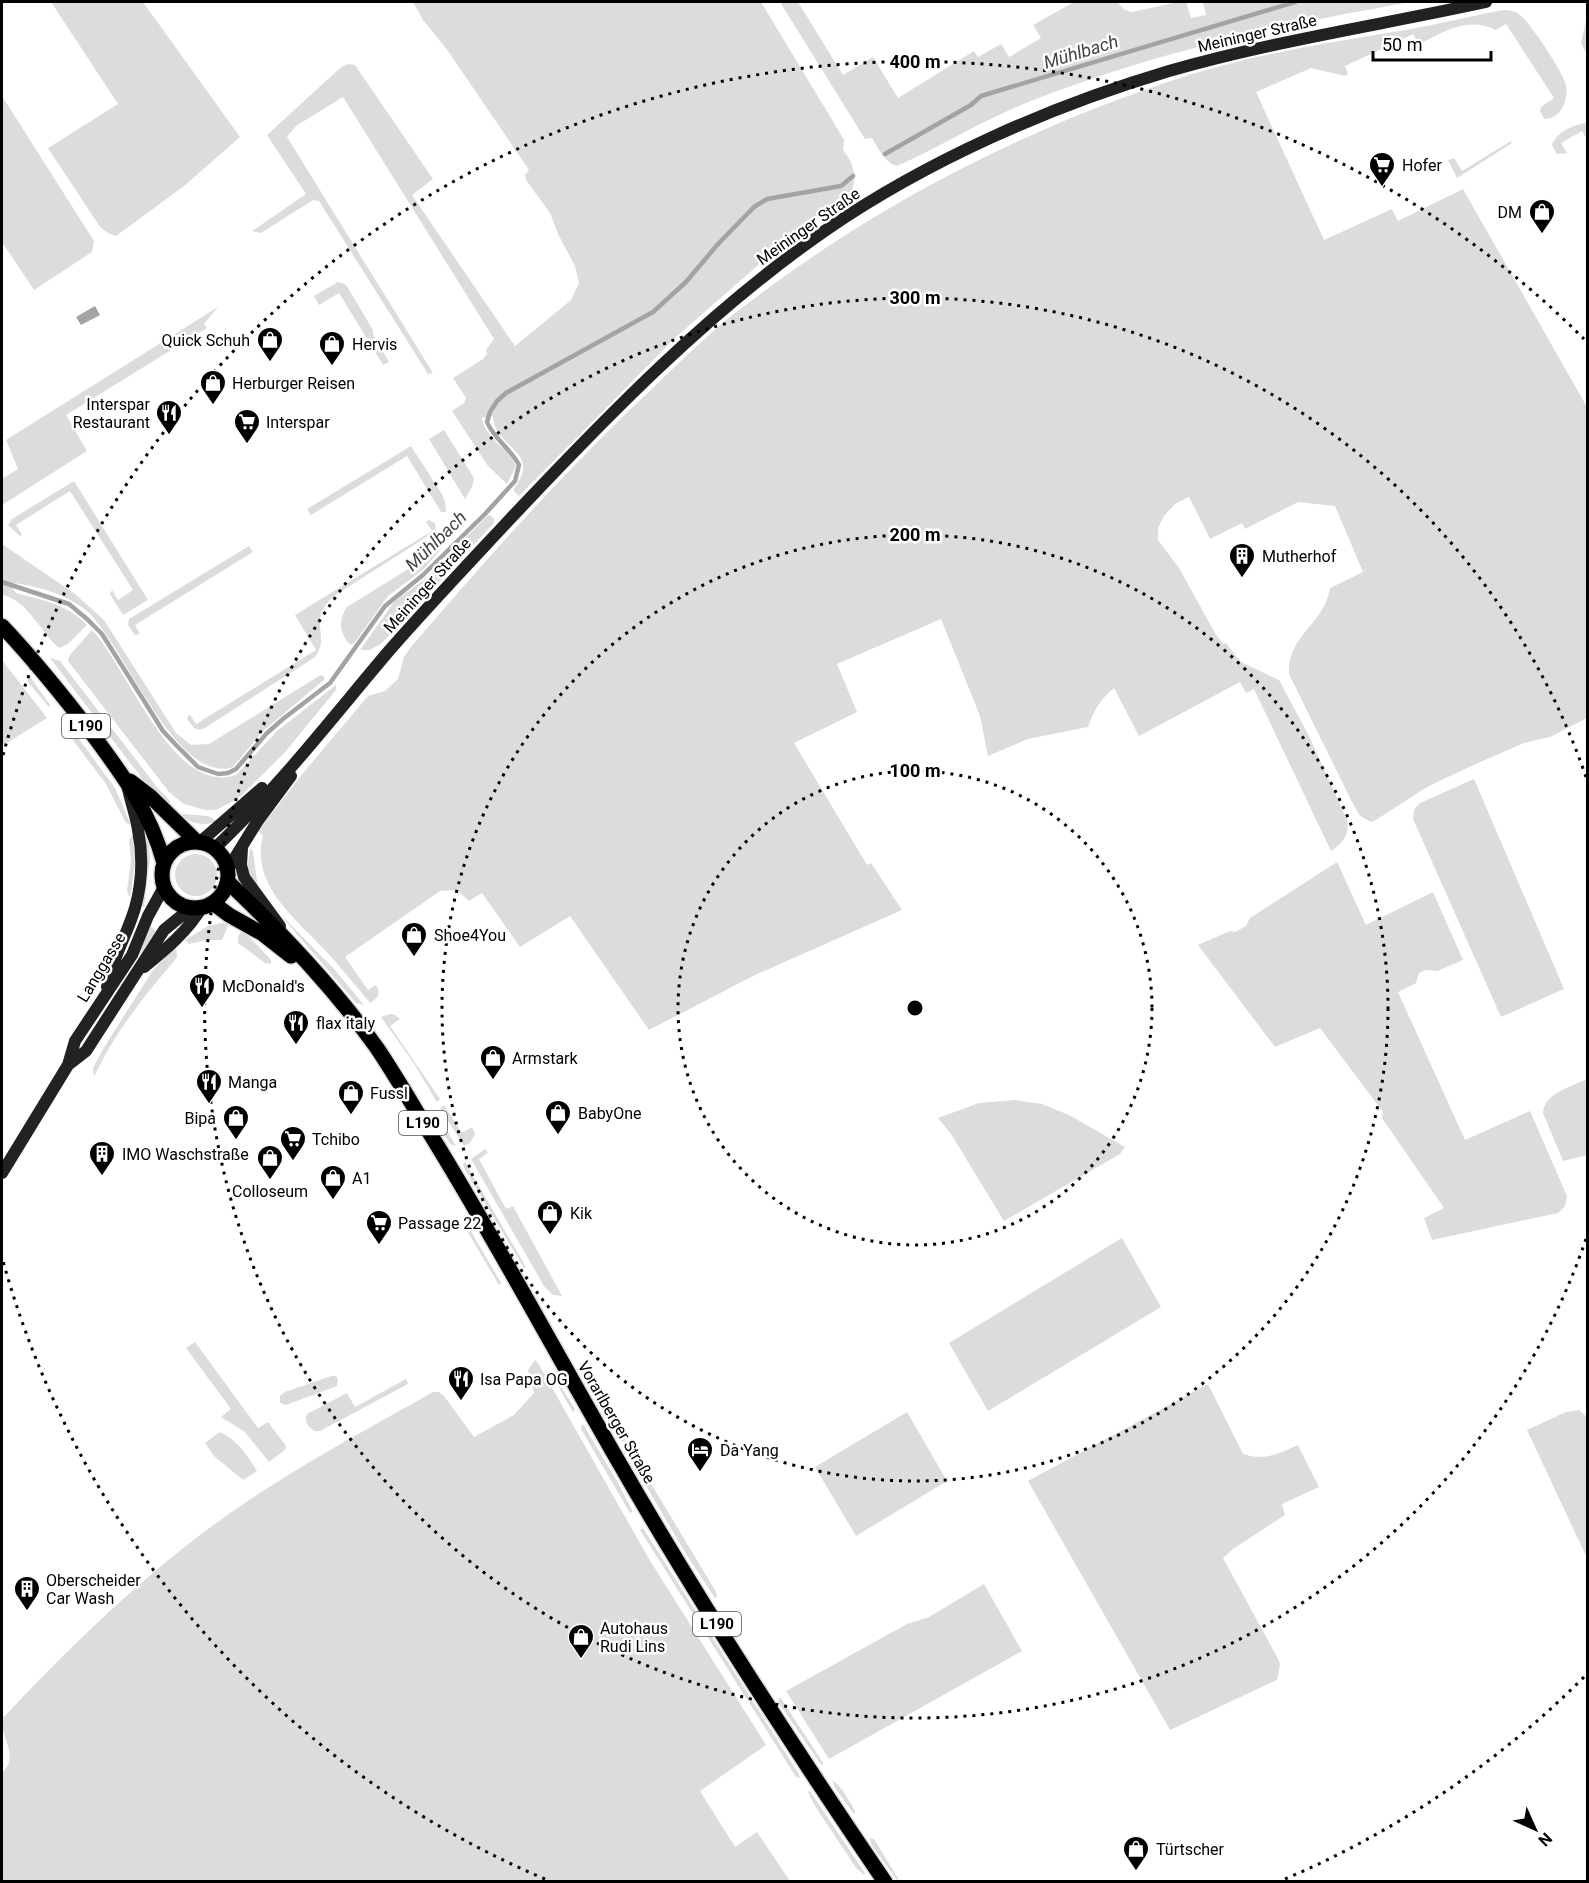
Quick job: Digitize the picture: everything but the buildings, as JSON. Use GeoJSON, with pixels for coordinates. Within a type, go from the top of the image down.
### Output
{"type":"FeatureCollection","features":[{"type":"Feature","properties":{"kind":"main road","name":"Meininger Straße"},"geometry":{"type":"LineString","coordinates":[[215,848],[312,744],[391,649],[513,516],[684,344],[780,263],[827,229],[885,192],[1021,125],[1167,72],[1268,46],[1486,2]]}},
{"type":"Feature","properties":{"kind":"main road","name":"L190"},"geometry":{"type":"LineString","coordinates":[[2,626],[48,676],[125,779],[152,825],[164,863],[162,875],[164,887]]}},
{"type":"Feature","properties":{"kind":"main road","name":"Meininger Straße"},"geometry":{"type":"LineString","coordinates":[[228,876],[257,822],[298,767],[312,744]]}},
{"type":"Feature","properties":{"kind":"main road","name":"Meininger Straße"},"geometry":{"type":"LineString","coordinates":[[198,842],[292,765]]}},
{"type":"Feature","properties":{"kind":"main road","name":"L190"},"geometry":{"type":"LineString","coordinates":[[125,779],[151,796],[198,842],[215,848]]}},
{"type":"Feature","properties":{"kind":"main road"},"geometry":{"type":"LineString","coordinates":[[105,995],[110,970],[126,936],[135,907],[141,877],[138,829],[125,779]]}},
{"type":"Feature","properties":{"kind":"main road"},"geometry":{"type":"LineString","coordinates":[[164,863],[169,854],[178,847],[186,843],[198,842]]}},
{"type":"Feature","properties":{"kind":"main road"},"geometry":{"type":"LineString","coordinates":[[242,847],[241,865],[244,877],[280,925],[289,942]]}},
{"type":"Feature","properties":{"kind":"main road","name":"Vorarlberger Straße"},"geometry":{"type":"LineString","coordinates":[[215,848],[224,857],[228,876],[289,942],[358,1023],[398,1081],[500,1252],[677,1559],[771,1709],[885,1881]]}},
{"type":"Feature","properties":{"kind":"main road"},"geometry":{"type":"LineString","coordinates":[[202,906],[222,894],[228,876]]}},
{"type":"Feature","properties":{"kind":"main road","name":"Vorarlberger Straße"},"geometry":{"type":"LineString","coordinates":[[164,887],[174,901],[202,906],[229,915],[263,934],[322,980]]}},
{"type":"Feature","properties":{"kind":"main road","name":"Langgasse"},"geometry":{"type":"LineString","coordinates":[[2,1173],[68,1065],[75,1041],[132,955],[148,916],[164,887]]}},
{"type":"Feature","properties":{"kind":"main road","name":"Langgasse"},"geometry":{"type":"LineString","coordinates":[[68,1065],[86,1051],[164,930],[202,906]]}},
{"type":"Feature","properties":{"kind":"shaded area"},"geometry":{"type":"Polygon","coordinates":[[[51,2],[143,2],[240,137],[184,186],[116,236],[100,227],[48,148],[118,104],[51,2]]]}},
{"type":"Feature","properties":{"kind":"shaded area"},"geometry":{"type":"Polygon","coordinates":[[[413,2],[761,2],[844,140],[843,150],[854,171],[854,183],[850,195],[773,252],[676,337],[519,496],[513,490],[521,477],[523,466],[521,458],[495,427],[493,416],[482,418],[487,432],[508,453],[516,466],[507,484],[488,466],[452,411],[464,403],[466,398],[453,378],[483,359],[494,339],[343,97],[296,126],[287,137],[433,373],[428,374],[319,201],[313,200],[261,233],[252,231],[306,194],[267,135],[339,69],[353,64],[433,179],[412,195],[515,346],[571,300],[579,283],[575,266],[550,213],[526,180],[525,175],[529,170],[448,51],[423,20],[413,2]]]}},
{"type":"Feature","properties":{"kind":"shaded area"},"geometry":{"type":"Polygon","coordinates":[[[780,2],[798,2],[843,75],[873,57],[898,98],[974,51],[978,57],[1001,44],[1009,57],[1041,38],[1033,25],[1074,2],[1117,2],[1125,10],[1132,12],[1186,2],[1191,18],[1206,15],[1203,2],[1409,2],[1252,34],[1179,52],[1107,74],[1018,106],[897,166],[885,158],[872,138],[865,139],[780,2]]]}},
{"type":"Feature","properties":{"kind":"shaded area"},"geometry":{"type":"Polygon","coordinates":[[[1503,10],[1516,13],[1525,20],[1546,48],[1564,79],[1567,91],[1565,102],[1555,116],[1544,119],[1540,111],[1541,107],[1554,98],[1506,24],[1496,30],[1476,25],[1456,27],[1419,44],[1413,34],[1345,66],[1348,74],[1345,76],[1311,68],[1256,92],[1324,240],[1392,209],[1398,221],[1463,189],[1587,407],[1587,718],[1550,737],[1524,743],[1427,787],[1376,820],[1371,822],[1360,816],[1289,674],[1292,653],[1321,611],[1330,588],[1363,572],[1335,506],[1298,502],[1245,529],[1242,523],[1210,539],[1189,497],[1175,504],[1164,516],[1158,528],[1158,540],[1179,568],[1223,644],[1226,643],[1241,662],[1279,680],[1309,736],[1347,820],[1345,838],[1331,851],[1254,689],[1246,693],[1240,682],[1139,736],[1114,688],[1098,706],[1088,727],[1028,739],[988,756],[980,716],[941,619],[837,664],[857,712],[794,743],[867,865],[871,863],[902,910],[755,975],[649,1030],[570,916],[520,947],[482,893],[469,901],[457,890],[440,891],[345,957],[368,990],[376,985],[378,996],[370,1003],[278,899],[263,870],[261,853],[263,836],[258,831],[304,772],[368,696],[385,691],[398,679],[404,657],[410,648],[499,546],[591,448],[709,335],[794,269],[847,234],[956,172],[1012,144],[1129,96],[1242,60],[1503,10]]]}},
{"type":"Feature","properties":{"kind":"shaded area"},"geometry":{"type":"Polygon","coordinates":[[[1587,16],[1587,55],[1581,43],[1587,16]]]}},
{"type":"Feature","properties":{"kind":"shaded area"},"geometry":{"type":"Polygon","coordinates":[[[2,96],[94,241],[92,252],[34,290],[2,242],[2,96]]]}},
{"type":"Feature","properties":{"kind":"shaded area"},"geometry":{"type":"Polygon","coordinates":[[[1587,123],[1587,139],[1582,131],[1561,143],[1567,153],[1557,154],[1552,145],[1557,136],[1572,127],[1587,123]]]}},
{"type":"Feature","properties":{"kind":"shaded area"},"geometry":{"type":"Polygon","coordinates":[[[1511,141],[1512,143],[1457,178],[1448,160],[1454,158],[1462,171],[1511,141]]]}},
{"type":"Feature","properties":{"kind":"shaded area"},"geometry":{"type":"Polygon","coordinates":[[[338,282],[345,284],[348,288],[389,362],[383,365],[339,293],[319,305],[314,296],[338,282]]]}},
{"type":"Feature","properties":{"kind":"shaded area"},"geometry":{"type":"Polygon","coordinates":[[[95,306],[100,315],[81,325],[76,317],[95,306]]]}},
{"type":"Feature","properties":{"kind":"shaded area"},"geometry":{"type":"Polygon","coordinates":[[[218,307],[204,324],[207,328],[66,415],[87,451],[2,505],[2,479],[18,469],[6,440],[218,307]]]}},
{"type":"Feature","properties":{"kind":"shaded area"},"geometry":{"type":"Polygon","coordinates":[[[444,430],[474,478],[465,499],[429,439],[444,430]]]}},
{"type":"Feature","properties":{"kind":"shaded area"},"geometry":{"type":"Polygon","coordinates":[[[411,446],[442,494],[446,512],[441,512],[407,456],[311,515],[307,509],[411,446]]]}},
{"type":"Feature","properties":{"kind":"shaded area"},"geometry":{"type":"Polygon","coordinates":[[[74,481],[148,600],[123,615],[110,594],[112,590],[118,600],[133,590],[70,491],[16,525],[22,535],[20,536],[8,525],[12,519],[74,481]]]}},
{"type":"Feature","properties":{"kind":"shaded area"},"geometry":{"type":"Polygon","coordinates":[[[490,515],[494,523],[382,643],[370,650],[360,650],[394,602],[426,578],[490,515]]]}},
{"type":"Feature","properties":{"kind":"shaded area"},"geometry":{"type":"Polygon","coordinates":[[[429,520],[435,523],[436,531],[337,594],[327,603],[320,619],[321,641],[315,657],[205,728],[199,730],[194,728],[187,719],[188,716],[190,715],[196,724],[316,650],[295,615],[432,531],[426,522],[429,520]]]}},
{"type":"Feature","properties":{"kind":"shaded area"},"geometry":{"type":"Polygon","coordinates":[[[2,544],[75,594],[104,620],[176,733],[191,745],[209,744],[319,676],[322,675],[325,679],[262,732],[233,767],[212,767],[192,755],[172,735],[102,629],[88,612],[71,600],[52,592],[12,583],[16,593],[63,607],[87,625],[68,644],[59,648],[19,603],[2,595],[2,544]]]}},
{"type":"Feature","properties":{"kind":"shaded area"},"geometry":{"type":"Polygon","coordinates":[[[249,546],[253,552],[135,625],[140,634],[135,635],[128,625],[129,619],[249,546]]]}},
{"type":"Feature","properties":{"kind":"shaded area"},"geometry":{"type":"Polygon","coordinates":[[[442,548],[424,569],[388,596],[351,645],[341,627],[342,617],[347,607],[442,548]]]}},
{"type":"Feature","properties":{"kind":"shaded area"},"geometry":{"type":"Polygon","coordinates":[[[92,630],[106,647],[154,724],[172,748],[192,767],[213,777],[236,775],[277,731],[336,685],[336,690],[286,751],[242,795],[216,810],[205,810],[184,804],[169,792],[68,661],[69,656],[92,630]]]}},
{"type":"Feature","properties":{"kind":"shaded area"},"geometry":{"type":"Polygon","coordinates":[[[50,658],[60,661],[170,801],[169,806],[144,781],[50,658]]]}},
{"type":"Feature","properties":{"kind":"shaded area"},"geometry":{"type":"Polygon","coordinates":[[[2,660],[47,718],[2,746],[2,660]]]}},
{"type":"Feature","properties":{"kind":"shaded area"},"geometry":{"type":"Polygon","coordinates":[[[28,678],[31,678],[50,705],[49,707],[28,682],[28,678]]]}},
{"type":"Feature","properties":{"kind":"shaded area"},"geometry":{"type":"Polygon","coordinates":[[[69,730],[76,735],[115,788],[131,825],[126,823],[106,784],[69,735],[69,730]]]}},
{"type":"Feature","properties":{"kind":"shaded area"},"geometry":{"type":"Polygon","coordinates":[[[1474,779],[1564,989],[1501,1017],[1413,819],[1414,810],[1420,803],[1474,779]]]}},
{"type":"Feature","properties":{"kind":"shaded area"},"geometry":{"type":"Polygon","coordinates":[[[184,814],[208,816],[217,821],[207,824],[188,821],[179,816],[184,814]]]}},
{"type":"Feature","properties":{"kind":"shaded area"},"geometry":{"type":"Polygon","coordinates":[[[148,832],[150,858],[144,907],[139,904],[144,833],[148,832]]]}},
{"type":"Feature","properties":{"kind":"shaded area"},"geometry":{"type":"Polygon","coordinates":[[[133,835],[135,864],[130,898],[127,891],[131,860],[129,840],[133,835]]]}},
{"type":"Feature","properties":{"kind":"shaded area"},"geometry":{"type":"Polygon","coordinates":[[[250,847],[253,852],[258,888],[247,872],[250,847]]]}},
{"type":"Feature","properties":{"kind":"shaded area"},"geometry":{"type":"Polygon","coordinates":[[[196,854],[211,860],[217,875],[211,890],[196,896],[181,890],[175,875],[181,860],[196,854]]]}},
{"type":"Feature","properties":{"kind":"shaded area"},"geometry":{"type":"Polygon","coordinates":[[[1337,862],[1366,925],[1433,892],[1463,960],[1437,971],[1425,970],[1419,973],[1416,983],[1398,992],[1465,1140],[1530,1111],[1567,1196],[1565,1206],[1558,1213],[1432,1240],[1424,1218],[1444,1208],[1382,1118],[1383,1112],[1320,1028],[1275,1047],[1198,945],[1246,926],[1250,918],[1337,862]]]}},
{"type":"Feature","properties":{"kind":"shaded area"},"geometry":{"type":"Polygon","coordinates":[[[277,911],[335,970],[364,1005],[356,1003],[277,911]]]}},
{"type":"Feature","properties":{"kind":"shaded area"},"geometry":{"type":"Polygon","coordinates":[[[229,924],[222,940],[206,940],[189,944],[185,940],[208,926],[229,924]]]}},
{"type":"Feature","properties":{"kind":"shaded area"},"geometry":{"type":"Polygon","coordinates":[[[150,926],[156,931],[137,959],[137,958],[150,926]]]}},
{"type":"Feature","properties":{"kind":"shaded area"},"geometry":{"type":"Polygon","coordinates":[[[243,930],[271,960],[271,964],[265,963],[238,943],[238,936],[243,930]]]}},
{"type":"Feature","properties":{"kind":"shaded area"},"geometry":{"type":"Polygon","coordinates":[[[176,946],[177,957],[130,1016],[94,1077],[93,1068],[103,1049],[153,970],[176,946]]]}},
{"type":"Feature","properties":{"kind":"shaded area"},"geometry":{"type":"Polygon","coordinates":[[[390,1014],[400,1019],[390,1026],[440,1099],[437,1102],[413,1062],[381,1017],[390,1014]]]}},
{"type":"Feature","properties":{"kind":"shaded area"},"geometry":{"type":"Polygon","coordinates":[[[1587,1079],[1587,1155],[1563,1161],[1543,1113],[1545,1106],[1548,1100],[1559,1092],[1587,1079]]]}},
{"type":"Feature","properties":{"kind":"shaded area"},"geometry":{"type":"Polygon","coordinates":[[[1015,1100],[1042,1104],[1069,1115],[1125,1147],[1120,1154],[1004,1221],[951,1134],[938,1118],[979,1103],[1015,1100]]]}},
{"type":"Feature","properties":{"kind":"shaded area"},"geometry":{"type":"Polygon","coordinates":[[[444,1105],[462,1133],[472,1127],[475,1134],[470,1143],[464,1146],[440,1108],[444,1105]]]}},
{"type":"Feature","properties":{"kind":"shaded area"},"geometry":{"type":"Polygon","coordinates":[[[436,1112],[456,1146],[450,1144],[432,1114],[436,1112]]]}},
{"type":"Feature","properties":{"kind":"shaded area"},"geometry":{"type":"Polygon","coordinates":[[[485,1149],[488,1153],[479,1159],[506,1209],[513,1206],[562,1296],[553,1295],[544,1286],[471,1159],[485,1149]]]}},
{"type":"Feature","properties":{"kind":"shaded area"},"geometry":{"type":"Polygon","coordinates":[[[465,1162],[526,1267],[524,1268],[465,1170],[463,1165],[465,1162]]]}},
{"type":"Feature","properties":{"kind":"shaded area"},"geometry":{"type":"Polygon","coordinates":[[[469,1228],[501,1283],[499,1285],[467,1231],[469,1228]]]}},
{"type":"Feature","properties":{"kind":"shaded area"},"geometry":{"type":"Polygon","coordinates":[[[1122,1238],[1161,1307],[988,1411],[949,1343],[1122,1238]]]}},
{"type":"Feature","properties":{"kind":"shaded area"},"geometry":{"type":"Polygon","coordinates":[[[195,1342],[258,1428],[268,1422],[286,1446],[285,1450],[269,1462],[245,1432],[221,1417],[231,1409],[186,1348],[195,1342]]]}},
{"type":"Feature","properties":{"kind":"shaded area"},"geometry":{"type":"Polygon","coordinates":[[[535,1360],[649,1559],[766,1745],[700,1791],[735,1847],[757,1832],[790,1881],[2,1881],[2,1773],[7,1767],[10,1754],[2,1719],[51,1668],[127,1596],[180,1550],[262,1491],[433,1392],[439,1392],[444,1396],[474,1437],[514,1415],[534,1393],[528,1370],[535,1360]]]}},
{"type":"Feature","properties":{"kind":"shaded area"},"geometry":{"type":"Polygon","coordinates":[[[551,1373],[575,1409],[574,1412],[572,1411],[551,1373]]]}},
{"type":"Feature","properties":{"kind":"shaded area"},"geometry":{"type":"Polygon","coordinates":[[[336,1376],[338,1379],[337,1386],[286,1405],[280,1403],[280,1396],[285,1392],[336,1376]]]}},
{"type":"Feature","properties":{"kind":"shaded area"},"geometry":{"type":"Polygon","coordinates":[[[406,1379],[408,1384],[320,1431],[313,1430],[307,1424],[307,1414],[347,1393],[355,1407],[406,1379]]]}},
{"type":"Feature","properties":{"kind":"shaded area"},"geometry":{"type":"Polygon","coordinates":[[[593,1383],[626,1440],[622,1442],[593,1383]]]}},
{"type":"Feature","properties":{"kind":"shaded area"},"geometry":{"type":"Polygon","coordinates":[[[1208,1384],[1243,1454],[1265,1457],[1298,1445],[1319,1487],[1282,1504],[1285,1515],[1223,1558],[1277,1657],[1280,1664],[1277,1680],[1170,1730],[1028,1481],[1208,1384]]]}},
{"type":"Feature","properties":{"kind":"shaded area"},"geometry":{"type":"Polygon","coordinates":[[[1579,1410],[1587,1417],[1587,1558],[1527,1430],[1566,1412],[1579,1410]]]}},
{"type":"Feature","properties":{"kind":"shaded area"},"geometry":{"type":"Polygon","coordinates":[[[907,1412],[947,1481],[856,1536],[815,1467],[907,1412]]]}},
{"type":"Feature","properties":{"kind":"shaded area"},"geometry":{"type":"Polygon","coordinates":[[[583,1424],[633,1512],[630,1513],[581,1429],[583,1424]]]}},
{"type":"Feature","properties":{"kind":"shaded area"},"geometry":{"type":"Polygon","coordinates":[[[220,1432],[241,1448],[257,1471],[243,1480],[214,1456],[205,1443],[220,1432]]]}},
{"type":"Feature","properties":{"kind":"shaded area"},"geometry":{"type":"Polygon","coordinates":[[[641,1467],[717,1597],[715,1598],[686,1554],[639,1474],[641,1467]]]}},
{"type":"Feature","properties":{"kind":"shaded area"},"geometry":{"type":"Polygon","coordinates":[[[643,1528],[800,1778],[796,1777],[640,1530],[643,1528]]]}},
{"type":"Feature","properties":{"kind":"shaded area"},"geometry":{"type":"Polygon","coordinates":[[[984,1584],[1022,1651],[829,1759],[786,1691],[907,1624],[929,1617],[984,1584]]]}},
{"type":"Feature","properties":{"kind":"shaded area"},"geometry":{"type":"Polygon","coordinates":[[[780,1697],[820,1758],[822,1766],[778,1702],[780,1697]]]}},
{"type":"Feature","properties":{"kind":"shaded area"},"geometry":{"type":"Polygon","coordinates":[[[832,1780],[845,1794],[855,1811],[854,1814],[835,1788],[832,1780]]]}},
{"type":"Feature","properties":{"kind":"shaded area"},"geometry":{"type":"Polygon","coordinates":[[[810,1791],[865,1873],[864,1875],[856,1868],[815,1806],[808,1792],[810,1791]]]}},
{"type":"Feature","properties":{"kind":"shaded area"},"geometry":{"type":"Polygon","coordinates":[[[870,1838],[874,1839],[899,1880],[871,1844],[870,1838]]]}},
{"type":"Feature","properties":{"kind":"waterway","name":"Mühlbach"},"geometry":{"type":"LineString","coordinates":[[885,154],[971,105],[981,96],[1295,2]]}},
{"type":"Feature","properties":{"kind":"waterway","name":"Mühlbach"},"geometry":{"type":"LineString","coordinates":[[2,582],[69,604],[87,619],[102,634],[163,731],[198,767],[218,774],[228,773],[236,769],[267,733],[330,683],[385,606],[423,575],[515,481],[519,465],[487,422],[497,401],[506,393],[653,312],[686,282],[718,244],[754,207],[767,199],[841,186],[853,176]]}},
{"type":"Feature","properties":{"kind":"place","name":"Hofer"},"geometry":{"type":"Point","coordinates":[1382,188]}},
{"type":"Feature","properties":{"kind":"place","name":"DM"},"geometry":{"type":"Point","coordinates":[1542,235]}},
{"type":"Feature","properties":{"kind":"place","name":"Quick Schuh"},"geometry":{"type":"Point","coordinates":[270,363]}},
{"type":"Feature","properties":{"kind":"place","name":"Hervis"},"geometry":{"type":"Point","coordinates":[332,367]}},
{"type":"Feature","properties":{"kind":"place","name":"Herburger Reisen"},"geometry":{"type":"Point","coordinates":[213,406]}},
{"type":"Feature","properties":{"kind":"place","name":"Interspar Restaurant"},"geometry":{"type":"Point","coordinates":[169,436]}},
{"type":"Feature","properties":{"kind":"place","name":"Interspar"},"geometry":{"type":"Point","coordinates":[247,445]}},
{"type":"Feature","properties":{"kind":"place","name":"Mutherhof"},"geometry":{"type":"Point","coordinates":[1242,579]}},
{"type":"Feature","properties":{"kind":"place","name":"Shoe4You"},"geometry":{"type":"Point","coordinates":[414,958]}},
{"type":"Feature","properties":{"kind":"place","name":"McDonald's"},"geometry":{"type":"Point","coordinates":[202,1009]}},
{"type":"Feature","properties":{"kind":"place","name":"flax italy"},"geometry":{"type":"Point","coordinates":[296,1046]}},
{"type":"Feature","properties":{"kind":"place","name":"Armstark"},"geometry":{"type":"Point","coordinates":[493,1081]}},
{"type":"Feature","properties":{"kind":"place","name":"Manga"},"geometry":{"type":"Point","coordinates":[209,1105]}},
{"type":"Feature","properties":{"kind":"place","name":"Fussl"},"geometry":{"type":"Point","coordinates":[351,1116]}},
{"type":"Feature","properties":{"kind":"place","name":"BabyOne"},"geometry":{"type":"Point","coordinates":[558,1136]}},
{"type":"Feature","properties":{"kind":"place","name":"Bipa"},"geometry":{"type":"Point","coordinates":[236,1141]}},
{"type":"Feature","properties":{"kind":"place","name":"Tchibo"},"geometry":{"type":"Point","coordinates":[293,1162]}},
{"type":"Feature","properties":{"kind":"place","name":"IMO Waschstraße"},"geometry":{"type":"Point","coordinates":[102,1177]}},
{"type":"Feature","properties":{"kind":"place","name":"Colloseum"},"geometry":{"type":"Point","coordinates":[270,1181]}},
{"type":"Feature","properties":{"kind":"place","name":"A1"},"geometry":{"type":"Point","coordinates":[333,1201]}},
{"type":"Feature","properties":{"kind":"place","name":"Kik"},"geometry":{"type":"Point","coordinates":[550,1236]}},
{"type":"Feature","properties":{"kind":"place","name":"Passage 22"},"geometry":{"type":"Point","coordinates":[379,1246]}},
{"type":"Feature","properties":{"kind":"place","name":"Isa Papa OG"},"geometry":{"type":"Point","coordinates":[461,1402]}},
{"type":"Feature","properties":{"kind":"place","name":"Da Yang"},"geometry":{"type":"Point","coordinates":[700,1473]}},
{"type":"Feature","properties":{"kind":"place","name":"Oberscheider Car Wash"},"geometry":{"type":"Point","coordinates":[27,1612]}},
{"type":"Feature","properties":{"kind":"place","name":"Autohaus Rudi Lins"},"geometry":{"type":"Point","coordinates":[581,1660]}},
{"type":"Feature","properties":{"kind":"place","name":"Türtscher"},"geometry":{"type":"Point","coordinates":[1136,1872]}}]}
